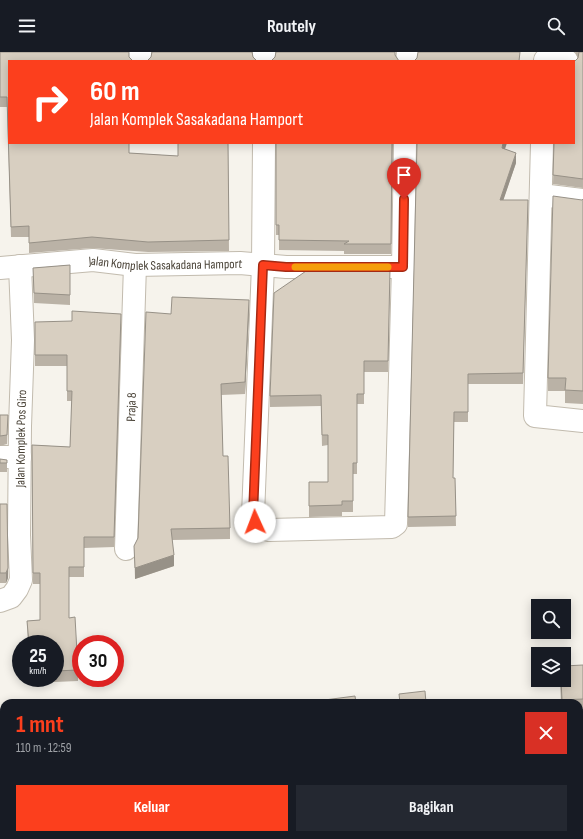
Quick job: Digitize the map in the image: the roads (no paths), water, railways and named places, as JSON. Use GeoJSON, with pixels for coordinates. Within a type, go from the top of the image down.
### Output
{"type":"FeatureCollection","features":[{"type":"Feature","properties":{"kind":"street"},"geometry":{"type":"LineString","coordinates":[[264,144],[263,265],[253,515],[259,527],[269,530],[392,527],[396,524],[405,144]]}},
{"type":"Feature","properties":{"kind":"street"},"geometry":{"type":"LineString","coordinates":[[542,144],[535,416],[583,421]]}},
{"type":"Feature","properties":{"kind":"street"},"geometry":{"type":"LineString","coordinates":[[541,195],[583,200]]}},
{"type":"Feature","properties":{"kind":"street","name":"Jalan Komplek Sasakadana Hamport"},"geometry":{"type":"LineString","coordinates":[[10,267],[93,260],[135,265],[240,263],[286,267],[403,267]]}},
{"type":"Feature","properties":{"kind":"street","name":"Praja 8"},"geometry":{"type":"LineString","coordinates":[[126,549],[135,265]]}},
{"type":"Feature","properties":{"kind":"street","name":"Jalan Komplek Pos Giro"},"geometry":{"type":"LineString","coordinates":[[0,601],[11,597],[21,580],[10,457],[23,340],[10,267]]}}]}
